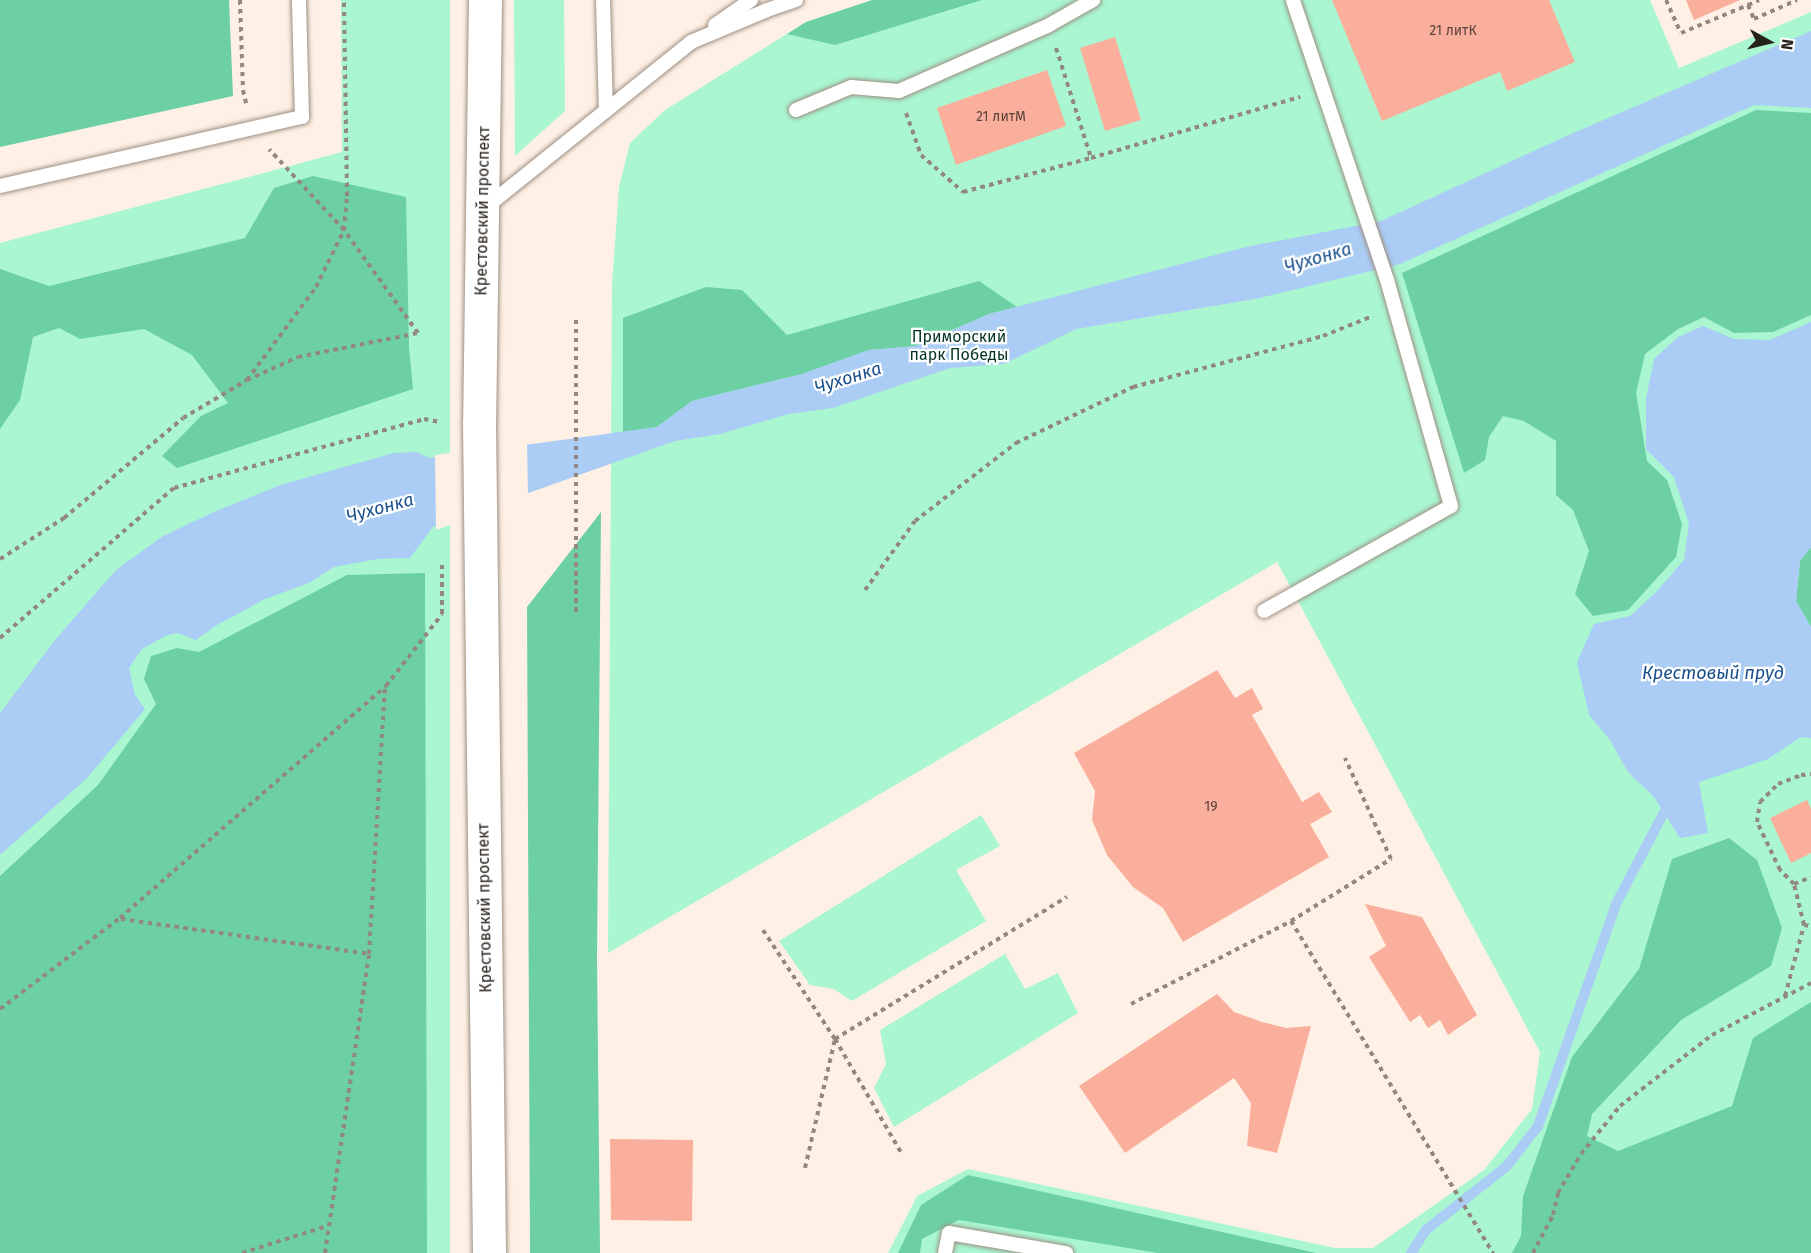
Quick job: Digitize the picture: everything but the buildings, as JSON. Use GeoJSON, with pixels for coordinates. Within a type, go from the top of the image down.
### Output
{"type":"FeatureCollection","features":[{"type":"Feature","properties":{"kind":"street","name":"Крестовский проспект"},"geometry":{"type":"LineString","coordinates":[[485,0],[484,208],[479,422],[489,1253]]}},
{"type":"Feature","properties":{"kind":"lane"},"geometry":{"type":"LineString","coordinates":[[0,186],[302,117],[298,0]]}},
{"type":"Feature","properties":{"kind":"lane"},"geometry":{"type":"LineString","coordinates":[[603,0],[606,111]]}},
{"type":"Feature","properties":{"kind":"lane"},"geometry":{"type":"LineString","coordinates":[[484,208],[691,42],[751,0]]}},
{"type":"Feature","properties":{"kind":"lane"},"geometry":{"type":"LineString","coordinates":[[691,42],[796,0]]}},
{"type":"Feature","properties":{"kind":"lane"},"geometry":{"type":"LineString","coordinates":[[796,110],[851,87],[899,90],[1049,25],[1093,0]]}},
{"type":"Feature","properties":{"kind":"lane"},"geometry":{"type":"LineString","coordinates":[[1264,611],[1451,506],[1396,306],[1321,91],[1293,0]]}},
{"type":"Feature","properties":{"kind":"lane"},"geometry":{"type":"LineString","coordinates":[[945,1253],[949,1233],[1066,1253]]}},
{"type":"Feature","properties":{"kind":"path"},"geometry":{"type":"LineString","coordinates":[[0,560],[64,518],[183,418],[247,380],[298,357],[418,333],[344,230],[251,130],[243,90],[240,0]]}},
{"type":"Feature","properties":{"kind":"path"},"geometry":{"type":"LineString","coordinates":[[247,380],[316,287],[344,230],[347,196],[344,0]]}},
{"type":"Feature","properties":{"kind":"path"},"geometry":{"type":"LineString","coordinates":[[1666,0],[1681,33],[1759,0]]}},
{"type":"Feature","properties":{"kind":"path"},"geometry":{"type":"LineString","coordinates":[[1748,5],[1754,19],[1797,0]]}},
{"type":"Feature","properties":{"kind":"path"},"geometry":{"type":"LineString","coordinates":[[1049,25],[1091,158]]}},
{"type":"Feature","properties":{"kind":"path"},"geometry":{"type":"LineString","coordinates":[[899,90],[921,155],[963,192],[1091,158],[1321,91]]}},
{"type":"Feature","properties":{"kind":"path"},"geometry":{"type":"LineString","coordinates":[[865,590],[915,521],[1016,443],[1133,387],[1323,336],[1396,306]]}},
{"type":"Feature","properties":{"kind":"path"},"geometry":{"type":"LineString","coordinates":[[576,320],[576,612]]}},
{"type":"Feature","properties":{"kind":"path"},"geometry":{"type":"LineString","coordinates":[[0,638],[174,488],[424,419],[440,422]]}},
{"type":"Feature","properties":{"kind":"path"},"geometry":{"type":"LineString","coordinates":[[0,1009],[120,918],[386,686],[442,614],[442,563]]}},
{"type":"Feature","properties":{"kind":"path"},"geometry":{"type":"LineString","coordinates":[[325,1253],[327,1226],[369,954],[386,686]]}},
{"type":"Feature","properties":{"kind":"path"},"geometry":{"type":"LineString","coordinates":[[1131,1004],[1292,921],[1391,859],[1345,759]]}},
{"type":"Feature","properties":{"kind":"path"},"geometry":{"type":"LineString","coordinates":[[1785,997],[1804,925],[1801,903],[1794,884],[1780,870],[1757,822],[1760,802],[1778,784],[1801,775],[1811,774]]}},
{"type":"Feature","properties":{"kind":"path"},"geometry":{"type":"LineString","coordinates":[[1794,884],[1811,877]]}},
{"type":"Feature","properties":{"kind":"path"},"geometry":{"type":"LineString","coordinates":[[805,1168],[835,1039],[1067,897]]}},
{"type":"Feature","properties":{"kind":"path"},"geometry":{"type":"LineString","coordinates":[[120,918],[369,954]]}},
{"type":"Feature","properties":{"kind":"path"},"geometry":{"type":"LineString","coordinates":[[1292,921],[1493,1253]]}},
{"type":"Feature","properties":{"kind":"path"},"geometry":{"type":"LineString","coordinates":[[1804,925],[1811,926]]}},
{"type":"Feature","properties":{"kind":"path"},"geometry":{"type":"LineString","coordinates":[[763,930],[835,1039],[902,1154]]}},
{"type":"Feature","properties":{"kind":"path"},"geometry":{"type":"LineString","coordinates":[[1533,1253],[1553,1215],[1558,1193],[1581,1154],[1620,1106],[1712,1035],[1811,983]]}},
{"type":"Feature","properties":{"kind":"path"},"geometry":{"type":"LineString","coordinates":[[242,1253],[327,1226]]}},
{"type":"Feature","properties":{"kind":"green space"},"geometry":{"type":"Polygon","coordinates":[[[0,0],[229,0],[233,96],[0,147],[0,0]]]}},
{"type":"Feature","properties":{"kind":"green space"},"geometry":{"type":"Polygon","coordinates":[[[341,0],[450,0],[450,1253],[0,1253],[0,243],[342,152],[341,0]]]}},
{"type":"Feature","properties":{"kind":"green space"},"geometry":{"type":"Polygon","coordinates":[[[514,0],[564,0],[565,111],[515,156],[514,0]]]}},
{"type":"Feature","properties":{"kind":"green space"},"geometry":{"type":"Polygon","coordinates":[[[872,0],[982,0],[835,45],[787,34],[806,22],[872,0]]]}},
{"type":"Feature","properties":{"kind":"green space","name":"Приморский парк Победы"},"geometry":{"type":"Polygon","coordinates":[[[874,0],[1650,0],[1679,68],[1811,12],[1811,1253],[888,1253],[917,1196],[968,1169],[1335,1248],[1373,1248],[1484,1170],[1532,1109],[1540,1052],[1277,562],[608,953],[612,284],[619,187],[630,143],[665,110],[806,22],[874,0]]]}},
{"type":"Feature","properties":{"kind":"green space"},"geometry":{"type":"Polygon","coordinates":[[[1756,110],[1811,113],[1811,315],[1773,332],[1734,333],[1704,317],[1678,329],[1645,354],[1636,393],[1647,461],[1667,480],[1682,524],[1676,557],[1628,610],[1593,616],[1575,594],[1589,551],[1573,510],[1556,495],[1556,441],[1524,421],[1503,416],[1489,437],[1485,460],[1464,473],[1402,273],[1756,110]]]}},
{"type":"Feature","properties":{"kind":"green space"},"geometry":{"type":"Polygon","coordinates":[[[313,176],[406,197],[409,348],[413,389],[177,468],[162,456],[201,416],[228,403],[192,355],[144,329],[80,339],[59,328],[33,337],[20,400],[0,429],[0,269],[49,286],[245,238],[274,188],[313,176]]]}},
{"type":"Feature","properties":{"kind":"green space"},"geometry":{"type":"Polygon","coordinates":[[[979,281],[1017,307],[989,314],[916,346],[869,350],[802,374],[692,401],[657,427],[623,432],[623,318],[706,287],[742,290],[787,335],[979,281]]]}},
{"type":"Feature","properties":{"kind":"green space"},"geometry":{"type":"Polygon","coordinates":[[[601,512],[597,957],[600,1253],[530,1253],[527,607],[601,512]]]}},
{"type":"Feature","properties":{"kind":"green space"},"geometry":{"type":"Polygon","coordinates":[[[1811,547],[1811,627],[1796,601],[1800,561],[1811,547]]]}},
{"type":"Feature","properties":{"kind":"green space"},"geometry":{"type":"Polygon","coordinates":[[[425,573],[427,1253],[0,1253],[0,876],[98,785],[156,704],[144,679],[151,656],[177,648],[199,652],[347,575],[425,573]]]}},
{"type":"Feature","properties":{"kind":"green space"},"geometry":{"type":"Polygon","coordinates":[[[981,815],[1000,846],[956,870],[986,921],[852,1001],[834,989],[810,985],[779,941],[981,815]]]}},
{"type":"Feature","properties":{"kind":"green space"},"geometry":{"type":"Polygon","coordinates":[[[1729,838],[1757,860],[1782,928],[1771,966],[1681,1020],[1592,1114],[1587,1136],[1618,1151],[1732,1106],[1753,1038],[1811,1002],[1811,1253],[1512,1253],[1521,1236],[1523,1196],[1572,1057],[1639,969],[1672,859],[1729,838]]]}},
{"type":"Feature","properties":{"kind":"green space"},"geometry":{"type":"Polygon","coordinates":[[[1005,954],[1025,989],[1058,973],[1078,1013],[894,1127],[874,1088],[886,1064],[880,1030],[1005,954]]]}},
{"type":"Feature","properties":{"kind":"green space"},"geometry":{"type":"Polygon","coordinates":[[[968,1175],[1316,1253],[1158,1253],[959,1220],[922,1239],[920,1253],[898,1253],[921,1205],[968,1175]]]}},
{"type":"Feature","properties":{"kind":"water","name":"Чухонка"},"geometry":{"type":"Polygon","coordinates":[[[1811,31],[1811,108],[1754,105],[1400,264],[1255,299],[1076,329],[1004,364],[950,368],[833,408],[789,414],[720,434],[675,441],[433,527],[410,558],[377,559],[334,567],[309,583],[265,599],[217,625],[196,640],[178,633],[167,635],[142,649],[129,668],[135,695],[145,709],[87,778],[0,855],[0,713],[55,640],[116,570],[163,536],[214,512],[280,485],[394,453],[416,452],[429,458],[657,427],[692,401],[802,374],[869,350],[916,346],[989,314],[1246,247],[1381,221],[1571,134],[1811,31]]]}},
{"type":"Feature","properties":{"kind":"water","name":"Крестовый пруд"},"geometry":{"type":"Polygon","coordinates":[[[1811,322],[1811,547],[1800,561],[1796,601],[1811,627],[1811,738],[1801,737],[1768,759],[1699,782],[1708,833],[1680,838],[1654,797],[1628,772],[1610,740],[1589,715],[1577,662],[1594,624],[1630,616],[1656,592],[1684,560],[1689,524],[1674,477],[1646,449],[1646,399],[1654,359],[1678,337],[1703,326],[1734,339],[1770,340],[1811,322]]]}},
{"type":"Feature","properties":{"kind":"pier"},"geometry":{"type":"Polygon","coordinates":[[[527,442],[528,497],[436,530],[435,455],[527,442]]]}},
{"type":"Feature","properties":{"kind":"waterway"},"geometry":{"type":"LineString","coordinates":[[1411,1253],[1426,1230],[1507,1166],[1538,1126],[1616,904],[1664,812]]}}]}
